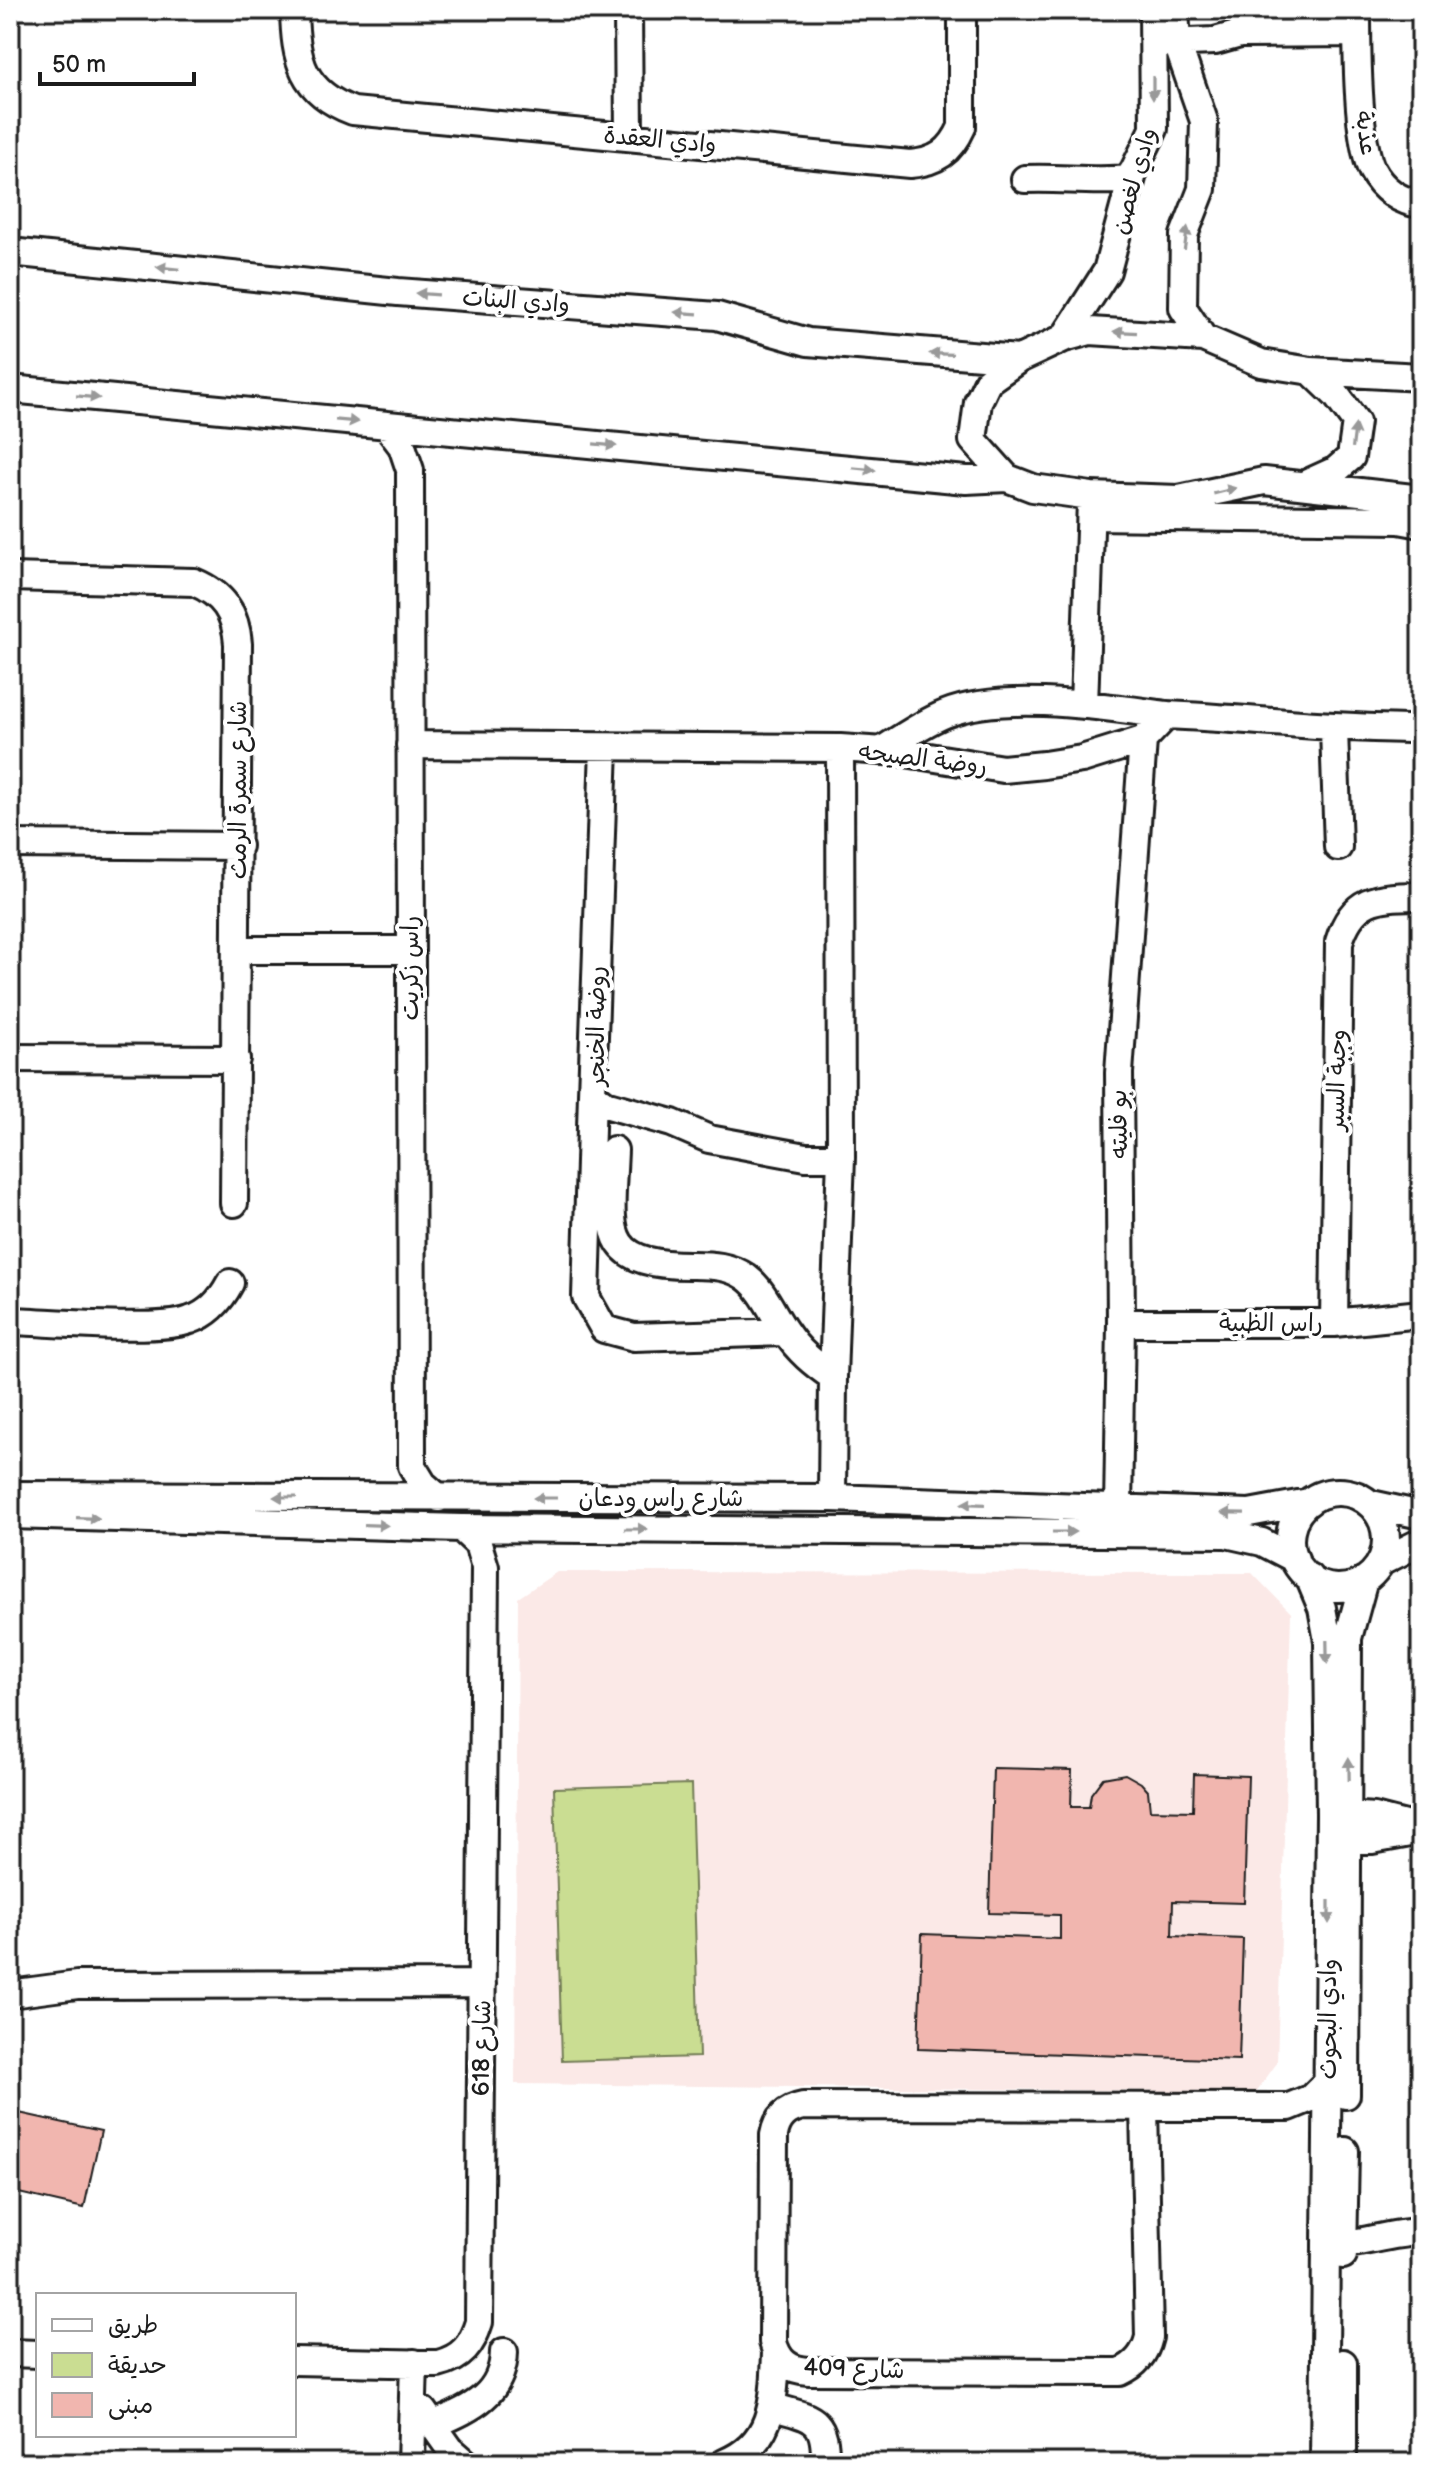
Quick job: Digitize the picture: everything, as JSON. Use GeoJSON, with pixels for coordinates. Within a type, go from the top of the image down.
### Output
{"type":"FeatureCollection","features":[{"type":"Feature","properties":{"kind":"street","name":"وادي العقدة"},"geometry":{"type":"LineString","coordinates":[[294,10],[295,46],[303,70],[319,92],[340,106],[367,113],[910,164],[927,162],[943,155],[955,143],[962,127],[962,10]]}},
{"type":"Feature","properties":{"kind":"street"},"geometry":{"type":"LineString","coordinates":[[628,10],[629,137]]}},
{"type":"Feature","properties":{"kind":"street","name":"عذبة"},"geometry":{"type":"LineString","coordinates":[[1165,25],[1215,25],[1240,34],[1357,22],[1365,142],[1372,169],[1389,191],[1421,204]]}},
{"type":"Feature","properties":{"kind":"street"},"geometry":{"type":"LineString","coordinates":[[1165,25],[1204,121],[1202,189],[1184,235],[1183,308],[1203,338]]}},
{"type":"Feature","properties":{"kind":"street","name":"وادي لغصن"},"geometry":{"type":"LineString","coordinates":[[1064,338],[1107,271],[1134,170],[1154,129],[1165,25]]}},
{"type":"Feature","properties":{"kind":"street"},"geometry":{"type":"LineString","coordinates":[[1025,179],[1062,177],[1114,181],[1128,179],[1134,170]]}},
{"type":"Feature","properties":{"kind":"street","name":"وادي البنات"},"geometry":{"type":"LineString","coordinates":[[10,252],[398,292],[717,316],[808,342],[1019,359]]}},
{"type":"Feature","properties":{"kind":"street"},"geometry":{"type":"LineString","coordinates":[[1007,478],[973,440],[978,402],[988,381],[1019,359],[1064,338],[1102,331],[1203,338],[1261,363],[1311,371],[1421,377]]}},
{"type":"Feature","properties":{"kind":"street"},"geometry":{"type":"LineString","coordinates":[[1303,485],[1336,470],[1351,457],[1356,422],[1336,395],[1311,371]]}},
{"type":"Feature","properties":{"kind":"street"},"geometry":{"type":"LineString","coordinates":[[10,389],[966,480],[1007,478],[1091,506],[1399,520],[1421,524]]}},
{"type":"Feature","properties":{"kind":"street","name":"راس زكريت"},"geometry":{"type":"LineString","coordinates":[[386,425],[402,446],[410,470],[412,1466]]}},
{"type":"Feature","properties":{"kind":"street"},"geometry":{"type":"LineString","coordinates":[[410,470],[420,452],[441,430]]}},
{"type":"Feature","properties":{"kind":"street"},"geometry":{"type":"LineString","coordinates":[[1091,506],[1179,499],[1264,481],[1351,488],[1421,499]]}},
{"type":"Feature","properties":{"kind":"street"},"geometry":{"type":"LineString","coordinates":[[1084,705],[1091,506]]}},
{"type":"Feature","properties":{"kind":"street","name":"شارع سمرة الرمث"},"geometry":{"type":"LineString","coordinates":[[10,577],[194,582],[222,598],[232,612],[238,636],[234,1203]]}},
{"type":"Feature","properties":{"kind":"street"},"geometry":{"type":"LineString","coordinates":[[881,751],[947,713],[1001,704],[1055,702],[1167,715],[1277,720],[1334,729],[1421,729]]}},
{"type":"Feature","properties":{"kind":"street","name":"روضة الصيحه"},"geometry":{"type":"LineString","coordinates":[[410,745],[840,748],[1003,769],[1082,759],[1143,740],[1167,715]]}},
{"type":"Feature","properties":{"kind":"street"},"geometry":{"type":"LineString","coordinates":[[1334,729],[1338,847]]}},
{"type":"Feature","properties":{"kind":"street","name":"بو فليته"},"geometry":{"type":"LineString","coordinates":[[1118,1509],[1121,1323],[1119,1073],[1143,740]]}},
{"type":"Feature","properties":{"kind":"street","name":"روضة الخنجر"},"geometry":{"type":"LineString","coordinates":[[604,747],[592,1094],[605,1104],[672,1123],[709,1139],[806,1157],[841,1157]]}},
{"type":"Feature","properties":{"kind":"street"},"geometry":{"type":"LineString","coordinates":[[832,1498],[841,1157],[840,748]]}},
{"type":"Feature","properties":{"kind":"street"},"geometry":{"type":"LineString","coordinates":[[10,844],[238,846]]}},
{"type":"Feature","properties":{"kind":"street","name":"وجبة السبر"},"geometry":{"type":"LineString","coordinates":[[1334,1323],[1339,942],[1350,915],[1361,904],[1377,899],[1421,896]]}},
{"type":"Feature","properties":{"kind":"street"},"geometry":{"type":"LineString","coordinates":[[237,950],[410,950]]}},
{"type":"Feature","properties":{"kind":"street"},"geometry":{"type":"LineString","coordinates":[[10,1058],[236,1059]]}},
{"type":"Feature","properties":{"kind":"street"},"geometry":{"type":"LineString","coordinates":[[592,1094],[586,1297],[604,1329],[634,1337],[785,1332]]}},
{"type":"Feature","properties":{"kind":"street"},"geometry":{"type":"LineString","coordinates":[[614,1150],[612,1225],[623,1249],[646,1263],[711,1265],[741,1274],[754,1283],[785,1332],[807,1359],[833,1377]]}},
{"type":"Feature","properties":{"kind":"street"},"geometry":{"type":"LineString","coordinates":[[10,1321],[173,1324],[202,1315],[215,1306],[230,1283]]}},
{"type":"Feature","properties":{"kind":"street","name":"راس الظبية"},"geometry":{"type":"LineString","coordinates":[[1121,1323],[1334,1323],[1421,1314]]}},
{"type":"Feature","properties":{"kind":"street"},"geometry":{"type":"LineString","coordinates":[[388,1498],[412,1466],[423,1484],[439,1498]]}},
{"type":"Feature","properties":{"kind":"street"},"geometry":{"type":"LineString","coordinates":[[1421,1515],[1371,1504],[1347,1493],[1321,1495],[1309,1502],[1292,1527],[1302,1568],[1330,1586],[1354,1585],[1421,1542]]}},
{"type":"Feature","properties":{"kind":"street","name":"شارع راس ودعان"},"geometry":{"type":"LineString","coordinates":[[10,1495],[832,1498],[1249,1513],[1309,1502]]}},
{"type":"Feature","properties":{"kind":"street"},"geometry":{"type":"LineString","coordinates":[[1371,1504],[1385,1532],[1372,1571]]}},
{"type":"Feature","properties":{"kind":"street","name":"شارع راس ودعان"},"geometry":{"type":"LineString","coordinates":[[10,1515],[461,1528],[1217,1533],[1262,1542],[1302,1568]]}},
{"type":"Feature","properties":{"kind":"street","name":"شارع 618"},"geometry":{"type":"LineString","coordinates":[[296,2361],[438,2364],[458,2357],[470,2343],[479,2322],[485,1567],[478,1544],[461,1528]]}},
{"type":"Feature","properties":{"kind":"street","name":"شارع 618"},"geometry":{"type":"LineString","coordinates":[[485,1567],[494,1542],[508,1528]]}},
{"type":"Feature","properties":{"kind":"street","name":"وادي البحوث"},"geometry":{"type":"LineString","coordinates":[[1302,1568],[1322,1608],[1328,1641],[1340,1827],[1334,2245],[1343,2463]]}},
{"type":"Feature","properties":{"kind":"street","name":"وادي البحوث"},"geometry":{"type":"LineString","coordinates":[[1334,2218],[1327,2131],[1328,2081],[1348,1638],[1372,1571]]}},
{"type":"Feature","properties":{"kind":"street"},"geometry":{"type":"LineString","coordinates":[[1340,1827],[1421,1830]]}},
{"type":"Feature","properties":{"kind":"street"},"geometry":{"type":"LineString","coordinates":[[10,1978],[77,1985],[482,1984]]}},
{"type":"Feature","properties":{"kind":"street"},"geometry":{"type":"LineString","coordinates":[[10,1994],[77,1985]]}},
{"type":"Feature","properties":{"kind":"street"},"geometry":{"type":"LineString","coordinates":[[1289,2107],[1311,2098],[1328,2081]]}},
{"type":"Feature","properties":{"kind":"street","name":"شارع 409"},"geometry":{"type":"LineString","coordinates":[[1144,2107],[1149,2337],[1143,2355],[1128,2368],[1120,2372],[809,2371],[789,2366],[776,2353],[773,2342],[774,2135],[786,2112],[803,2106],[1289,2107]]}},
{"type":"Feature","properties":{"kind":"street"},"geometry":{"type":"LineString","coordinates":[[1289,2107],[1309,2116],[1327,2131]]}},
{"type":"Feature","properties":{"kind":"street"},"geometry":{"type":"LineString","coordinates":[[1334,2218],[1386,2233]]}},
{"type":"Feature","properties":{"kind":"street"},"geometry":{"type":"LineString","coordinates":[[1334,2245],[1386,2233],[1421,2232]]}},
{"type":"Feature","properties":{"kind":"street","name":"وادي البحوث"},"geometry":{"type":"LineString","coordinates":[[1324,2463],[1334,2245]]}},
{"type":"Feature","properties":{"kind":"street"},"geometry":{"type":"LineString","coordinates":[[433,2425],[471,2408],[491,2392],[501,2373],[504,2352]]}},
{"type":"Feature","properties":{"kind":"street"},"geometry":{"type":"LineString","coordinates":[[10,2353],[36,2354]]}},
{"type":"Feature","properties":{"kind":"street"},"geometry":{"type":"LineString","coordinates":[[724,2463],[752,2447],[769,2422],[773,2407],[776,2353]]}},
{"type":"Feature","properties":{"kind":"street"},"geometry":{"type":"LineString","coordinates":[[411,2463],[414,2363]]}},
{"type":"Feature","properties":{"kind":"street"},"geometry":{"type":"LineString","coordinates":[[413,2398],[450,2449],[466,2463]]}},
{"type":"Feature","properties":{"kind":"street"},"geometry":{"type":"LineString","coordinates":[[773,2407],[808,2416],[819,2425],[825,2439],[825,2463]]}},
{"type":"Feature","properties":{"kind":"shaded area"},"geometry":{"type":"Polygon","coordinates":[[[557,1572],[1252,1573],[1291,1613],[1277,2063],[1256,2092],[515,2084],[518,1598],[557,1572]]]}},
{"type":"Feature","properties":{"kind":"green space"},"geometry":{"type":"Polygon","coordinates":[[[691,1784],[699,2057],[562,2061],[554,1788],[691,1784]]]}},
{"type":"Feature","properties":{"kind":"building"},"geometry":{"type":"Polygon","coordinates":[[[993,1768],[1072,1770],[1071,1807],[1089,1807],[1091,1794],[1103,1778],[1125,1774],[1148,1791],[1150,1810],[1193,1811],[1194,1774],[1248,1776],[1244,1903],[1173,1901],[1172,1936],[1243,1939],[1239,2060],[918,2049],[922,1934],[1060,1939],[1060,1915],[989,1913],[993,1768]]]}},
{"type":"Feature","properties":{"kind":"building"},"geometry":{"type":"Polygon","coordinates":[[[10,2111],[101,2131],[84,2208],[10,2191],[10,2111]]]}}]}
